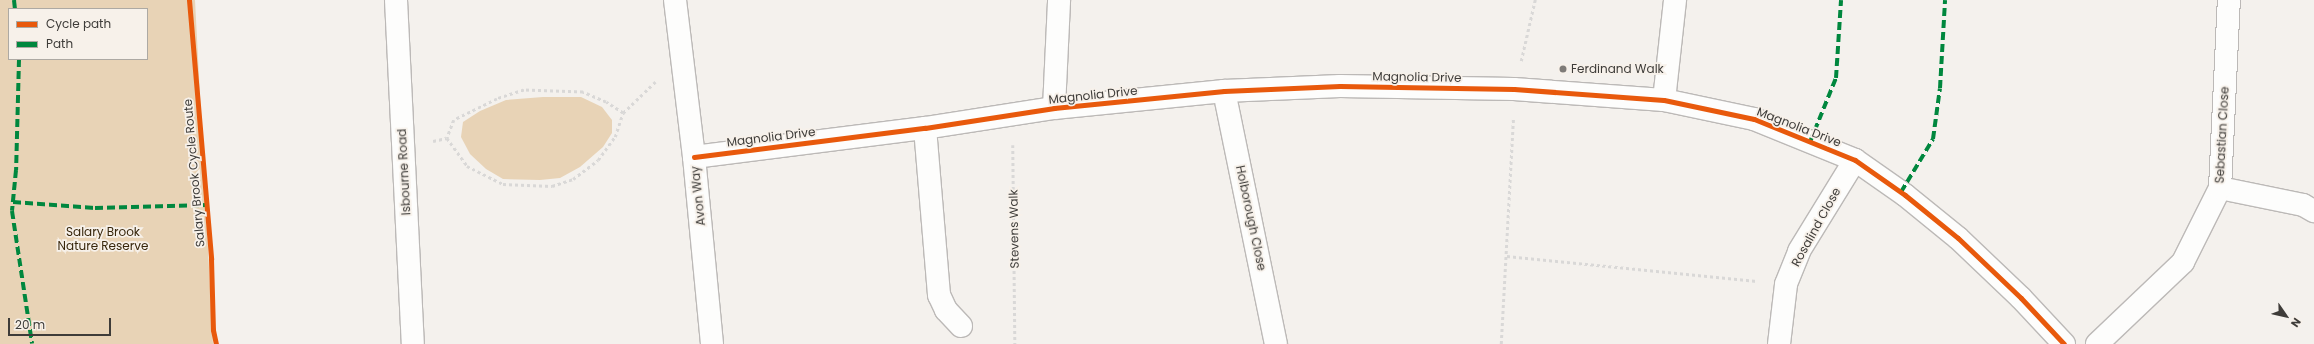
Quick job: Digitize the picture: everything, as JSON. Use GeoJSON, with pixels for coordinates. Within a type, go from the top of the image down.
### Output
{"type":"FeatureCollection","features":[{"type":"Feature","properties":{"kind":"street","name":"Isbourne Road"},"geometry":{"type":"LineString","coordinates":[[396,0],[412,344]]}},
{"type":"Feature","properties":{"kind":"street","name":"Avon Way"},"geometry":{"type":"LineString","coordinates":[[675,0],[694,156],[712,344]]}},
{"type":"Feature","properties":{"kind":"street"},"geometry":{"type":"LineString","coordinates":[[1054,108],[1059,0]]}},
{"type":"Feature","properties":{"kind":"street"},"geometry":{"type":"LineString","coordinates":[[1664,100],[1675,0]]}},
{"type":"Feature","properties":{"kind":"street","name":"Sebastian Close"},"geometry":{"type":"LineString","coordinates":[[2097,344],[2183,262],[2220,188],[2229,0]]}},
{"type":"Feature","properties":{"kind":"street","name":"Magnolia Drive"},"geometry":{"type":"LineString","coordinates":[[694,156],[925,128],[1054,108],[1224,91],[1340,86],[1514,89],[1664,100],[1754,119],[1854,160],[1905,195],[1958,238],[2022,298],[2064,344]]}},
{"type":"Feature","properties":{"kind":"street","name":"Holborough Close"},"geometry":{"type":"LineString","coordinates":[[1224,91],[1276,344]]}},
{"type":"Feature","properties":{"kind":"street"},"geometry":{"type":"LineString","coordinates":[[925,128],[938,295],[946,310],[961,326]]}},
{"type":"Feature","properties":{"kind":"street","name":"Rosalind Close"},"geometry":{"type":"LineString","coordinates":[[1779,344],[1786,284],[1799,252],[1854,160]]}},
{"type":"Feature","properties":{"kind":"street"},"geometry":{"type":"LineString","coordinates":[[2220,188],[2303,205],[2314,211]]}},
{"type":"Feature","properties":{"kind":"path"},"geometry":{"type":"LineString","coordinates":[[1501,344],[1507,256],[1514,89],[1535,0]]}},
{"type":"Feature","properties":{"kind":"path"},"geometry":{"type":"LineString","coordinates":[[447,138],[467,166],[503,184],[552,186],[573,179],[598,160],[615,137],[623,113],[682,56]]}},
{"type":"Feature","properties":{"kind":"path"},"geometry":{"type":"LineString","coordinates":[[447,138],[454,120],[497,99],[524,90],[583,92],[606,102],[623,113]]}},
{"type":"Feature","properties":{"kind":"path"},"geometry":{"type":"LineString","coordinates":[[403,149],[447,138]]}},
{"type":"Feature","properties":{"kind":"path"},"geometry":{"type":"LineString","coordinates":[[1507,256],[1786,284]]}},
{"type":"Feature","properties":{"kind":"green space","name":"Salary Brook Nature Reserve"},"geometry":{"type":"Polygon","coordinates":[[[0,0],[195,0],[213,344],[0,344],[0,0]]]}},
{"type":"Feature","properties":{"kind":"green space"},"geometry":{"type":"Polygon","coordinates":[[[543,97],[581,97],[602,107],[612,120],[612,133],[603,147],[580,167],[560,178],[540,180],[503,179],[486,169],[470,154],[461,137],[463,122],[480,111],[506,100],[543,97]]]}},
{"type":"Feature","properties":{"kind":"marked path"},"geometry":{"type":"LineString","coordinates":[[14,0],[15,8]]}},
{"type":"Feature","properties":{"kind":"marked path"},"geometry":{"type":"LineString","coordinates":[[1810,142],[1836,78],[1841,0]]}},
{"type":"Feature","properties":{"kind":"marked path"},"geometry":{"type":"LineString","coordinates":[[1901,192],[1933,139],[1940,88],[1945,0]]}},
{"type":"Feature","properties":{"kind":"marked path"},"geometry":{"type":"LineString","coordinates":[[19,60],[16,170],[12,211],[32,344]]}},
{"type":"Feature","properties":{"kind":"marked path"},"geometry":{"type":"LineString","coordinates":[[13,202],[95,208],[207,205]]}},
{"type":"Feature","properties":{"kind":"cycle path","name":"Salary Brook Cycle Route"},"geometry":{"type":"LineString","coordinates":[[189,0],[211,259],[213,330],[216,344]]}},
{"type":"Feature","properties":{"kind":"cycle path"},"geometry":{"type":"LineString","coordinates":[[694,157],[925,128],[1054,108],[1224,91],[1340,86],[1514,89],[1664,100],[1754,119],[1855,160],[1905,195],[1958,238],[2021,298],[2064,344]]}},
{"type":"Feature","properties":{"kind":"place","name":"Ferdinand Walk"},"geometry":{"type":"Point","coordinates":[1563,69]}}]}
